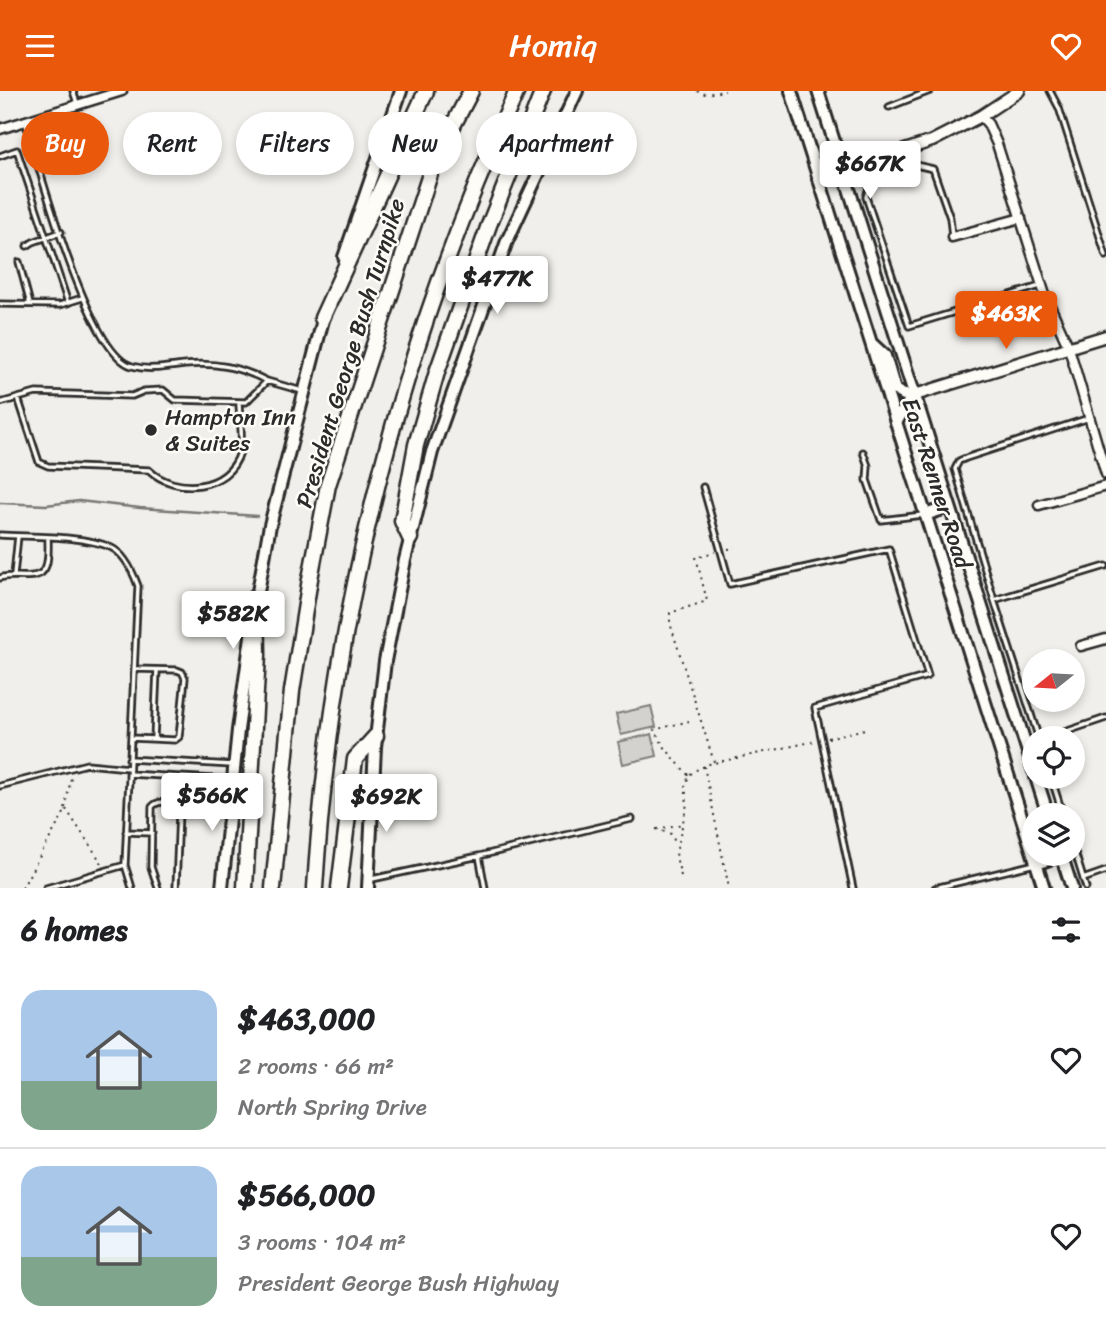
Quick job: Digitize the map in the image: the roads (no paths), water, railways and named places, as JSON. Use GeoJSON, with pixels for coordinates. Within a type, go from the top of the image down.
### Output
{"type":"FeatureCollection","features":[{"type":"Feature","properties":{"kind":"highway"},"geometry":{"type":"LineString","coordinates":[[323,318],[426,91]]}},
{"type":"Feature","properties":{"kind":"highway","name":"President George Bush Turnpike"},"geometry":{"type":"LineString","coordinates":[[273,888],[292,691],[328,485],[434,162],[471,91]]}},
{"type":"Feature","properties":{"kind":"highway"},"geometry":{"type":"LineString","coordinates":[[315,888],[323,789],[336,685],[354,582],[380,470],[412,358],[446,260],[489,152],[517,91]]}},
{"type":"Feature","properties":{"kind":"highway"},"geometry":{"type":"LineString","coordinates":[[410,538],[402,521],[416,446],[437,372],[467,285],[543,91]]}},
{"type":"Feature","properties":{"kind":"highway"},"geometry":{"type":"LineString","coordinates":[[245,888],[258,655],[257,595]]}},
{"type":"Feature","properties":{"kind":"highway"},"geometry":{"type":"LineString","coordinates":[[339,888],[355,759],[376,736]]}},
{"type":"Feature","properties":{"kind":"main road"},"geometry":{"type":"LineString","coordinates":[[222,888],[232,780],[257,595],[270,525],[323,318],[401,91]]}},
{"type":"Feature","properties":{"kind":"main road"},"geometry":{"type":"LineString","coordinates":[[368,884],[376,736],[391,627],[432,452],[507,241],[577,91]]}},
{"type":"Feature","properties":{"kind":"main road","name":"East Renner Road"},"geometry":{"type":"LineString","coordinates":[[791,91],[1022,820]]}},
{"type":"Feature","properties":{"kind":"main road","name":"East Renner Road"},"geometry":{"type":"LineString","coordinates":[[818,91],[1022,734]]}},
{"type":"Feature","properties":{"kind":"main road"},"geometry":{"type":"LineString","coordinates":[[818,179],[844,170]]}},
{"type":"Feature","properties":{"kind":"main road"},"geometry":{"type":"LineString","coordinates":[[870,342],[885,356],[895,390],[915,395],[896,423]]}},
{"type":"Feature","properties":{"kind":"main road"},"geometry":{"type":"LineString","coordinates":[[925,515],[948,507]]}},
{"type":"Feature","properties":{"kind":"main road","name":"East Renner Road"},"geometry":{"type":"LineString","coordinates":[[1037,866],[1044,888]]}},
{"type":"Feature","properties":{"kind":"main road"},"geometry":{"type":"LineString","coordinates":[[1065,866],[1072,888]]}},
{"type":"Feature","properties":{"kind":"street"},"geometry":{"type":"LineString","coordinates":[[54,112],[122,91]]}},
{"type":"Feature","properties":{"kind":"street"},"geometry":{"type":"LineString","coordinates":[[844,170],[932,142],[981,116],[1019,91]]}},
{"type":"Feature","properties":{"kind":"street"},"geometry":{"type":"LineString","coordinates":[[981,116],[988,124],[997,144],[1042,285],[1069,348],[1106,474]]}},
{"type":"Feature","properties":{"kind":"street"},"geometry":{"type":"LineString","coordinates":[[0,129],[21,122]]}},
{"type":"Feature","properties":{"kind":"street"},"geometry":{"type":"LineString","coordinates":[[952,237],[1021,218]]}},
{"type":"Feature","properties":{"kind":"street"},"geometry":{"type":"LineString","coordinates":[[915,395],[1106,336]]}},
{"type":"Feature","properties":{"kind":"street"},"geometry":{"type":"LineString","coordinates":[[1039,505],[1106,487]]}},
{"type":"Feature","properties":{"kind":"street"},"geometry":{"type":"LineString","coordinates":[[1082,646],[1106,639]]}},
{"type":"Feature","properties":{"kind":"lane"},"geometry":{"type":"LineString","coordinates":[[73,91],[77,105]]}},
{"type":"Feature","properties":{"kind":"lane"},"geometry":{"type":"LineString","coordinates":[[889,107],[930,91]]}},
{"type":"Feature","properties":{"kind":"lane"},"geometry":{"type":"LineString","coordinates":[[1050,91],[1059,108],[1106,256]]}},
{"type":"Feature","properties":{"kind":"lane"},"geometry":{"type":"LineString","coordinates":[[0,156],[18,150],[68,303]]}},
{"type":"Feature","properties":{"kind":"lane"},"geometry":{"type":"LineString","coordinates":[[952,237],[950,218],[933,169],[916,165],[871,181],[866,197],[909,326],[1042,285]]}},
{"type":"Feature","properties":{"kind":"lane"},"geometry":{"type":"LineString","coordinates":[[43,175],[82,298],[107,345],[129,366],[155,369],[223,364],[248,371],[267,381],[304,391]]}},
{"type":"Feature","properties":{"kind":"lane"},"geometry":{"type":"LineString","coordinates":[[27,246],[61,232]]}},
{"type":"Feature","properties":{"kind":"lane"},"geometry":{"type":"LineString","coordinates":[[19,261],[30,305]]}},
{"type":"Feature","properties":{"kind":"lane"},"geometry":{"type":"LineString","coordinates":[[0,304],[60,305],[82,298]]}},
{"type":"Feature","properties":{"kind":"lane"},"geometry":{"type":"LineString","coordinates":[[0,403],[36,393],[132,396],[144,391],[163,390],[175,400],[246,402],[267,381]]}},
{"type":"Feature","properties":{"kind":"lane"},"geometry":{"type":"LineString","coordinates":[[18,398],[39,462],[48,466],[149,470],[158,479],[184,487],[207,484],[223,477],[234,466],[241,450],[239,402]]}},
{"type":"Feature","properties":{"kind":"lane"},"geometry":{"type":"LineString","coordinates":[[1037,726],[955,473],[959,461],[1090,417]]}},
{"type":"Feature","properties":{"kind":"lane"},"geometry":{"type":"LineString","coordinates":[[863,452],[868,466],[867,480],[881,520],[925,515]]}},
{"type":"Feature","properties":{"kind":"lane"},"geometry":{"type":"LineString","coordinates":[[703,487],[730,583],[890,549],[928,676],[815,708],[853,888]]}},
{"type":"Feature","properties":{"kind":"lane"},"geometry":{"type":"LineString","coordinates":[[0,535],[75,539],[111,547],[131,568],[138,586],[125,865],[132,888]]}},
{"type":"Feature","properties":{"kind":"lane"},"geometry":{"type":"LineString","coordinates":[[14,575],[18,536]]}},
{"type":"Feature","properties":{"kind":"lane"},"geometry":{"type":"LineString","coordinates":[[0,578],[7,575],[34,577],[43,572],[46,568],[48,538]]}},
{"type":"Feature","properties":{"kind":"lane"},"geometry":{"type":"LineString","coordinates":[[994,600],[1106,566]]}},
{"type":"Feature","properties":{"kind":"lane"},"geometry":{"type":"LineString","coordinates":[[131,738],[175,740],[181,734],[185,678],[182,672],[177,670],[134,669]]}},
{"type":"Feature","properties":{"kind":"lane"},"geometry":{"type":"LineString","coordinates":[[154,739],[157,670]]}},
{"type":"Feature","properties":{"kind":"lane"},"geometry":{"type":"LineString","coordinates":[[1081,726],[1106,718]]}},
{"type":"Feature","properties":{"kind":"lane"},"geometry":{"type":"LineString","coordinates":[[130,759],[234,766]]}},
{"type":"Feature","properties":{"kind":"lane"},"geometry":{"type":"LineString","coordinates":[[0,786],[86,764],[129,771],[232,780]]}},
{"type":"Feature","properties":{"kind":"lane"},"geometry":{"type":"LineString","coordinates":[[158,888],[151,867],[152,807],[155,803],[169,803],[176,807],[180,815],[176,888]]}},
{"type":"Feature","properties":{"kind":"lane"},"geometry":{"type":"LineString","coordinates":[[368,884],[632,819]]}},
{"type":"Feature","properties":{"kind":"lane"},"geometry":{"type":"LineString","coordinates":[[126,832],[152,833]]}},
{"type":"Feature","properties":{"kind":"lane"},"geometry":{"type":"LineString","coordinates":[[478,856],[485,888]]}},
{"type":"Feature","properties":{"kind":"lane"},"geometry":{"type":"LineString","coordinates":[[46,888],[125,865]]}},
{"type":"Feature","properties":{"kind":"lane"},"geometry":{"type":"LineString","coordinates":[[935,888],[1028,866]]}},
{"type":"Feature","properties":{"kind":"lane"},"geometry":{"type":"LineString","coordinates":[[1079,866],[1086,888]]}},
{"type":"Feature","properties":{"kind":"lane"},"geometry":{"type":"LineString","coordinates":[[1083,879],[1106,871]]}},
{"type":"Feature","properties":{"kind":"waterway"},"geometry":{"type":"LineString","coordinates":[[0,503],[46,505],[79,501],[257,516]]}},
{"type":"Feature","properties":{"kind":"place","name":"Hampton Inn & Suites"},"geometry":{"type":"Point","coordinates":[151,430]}}]}
